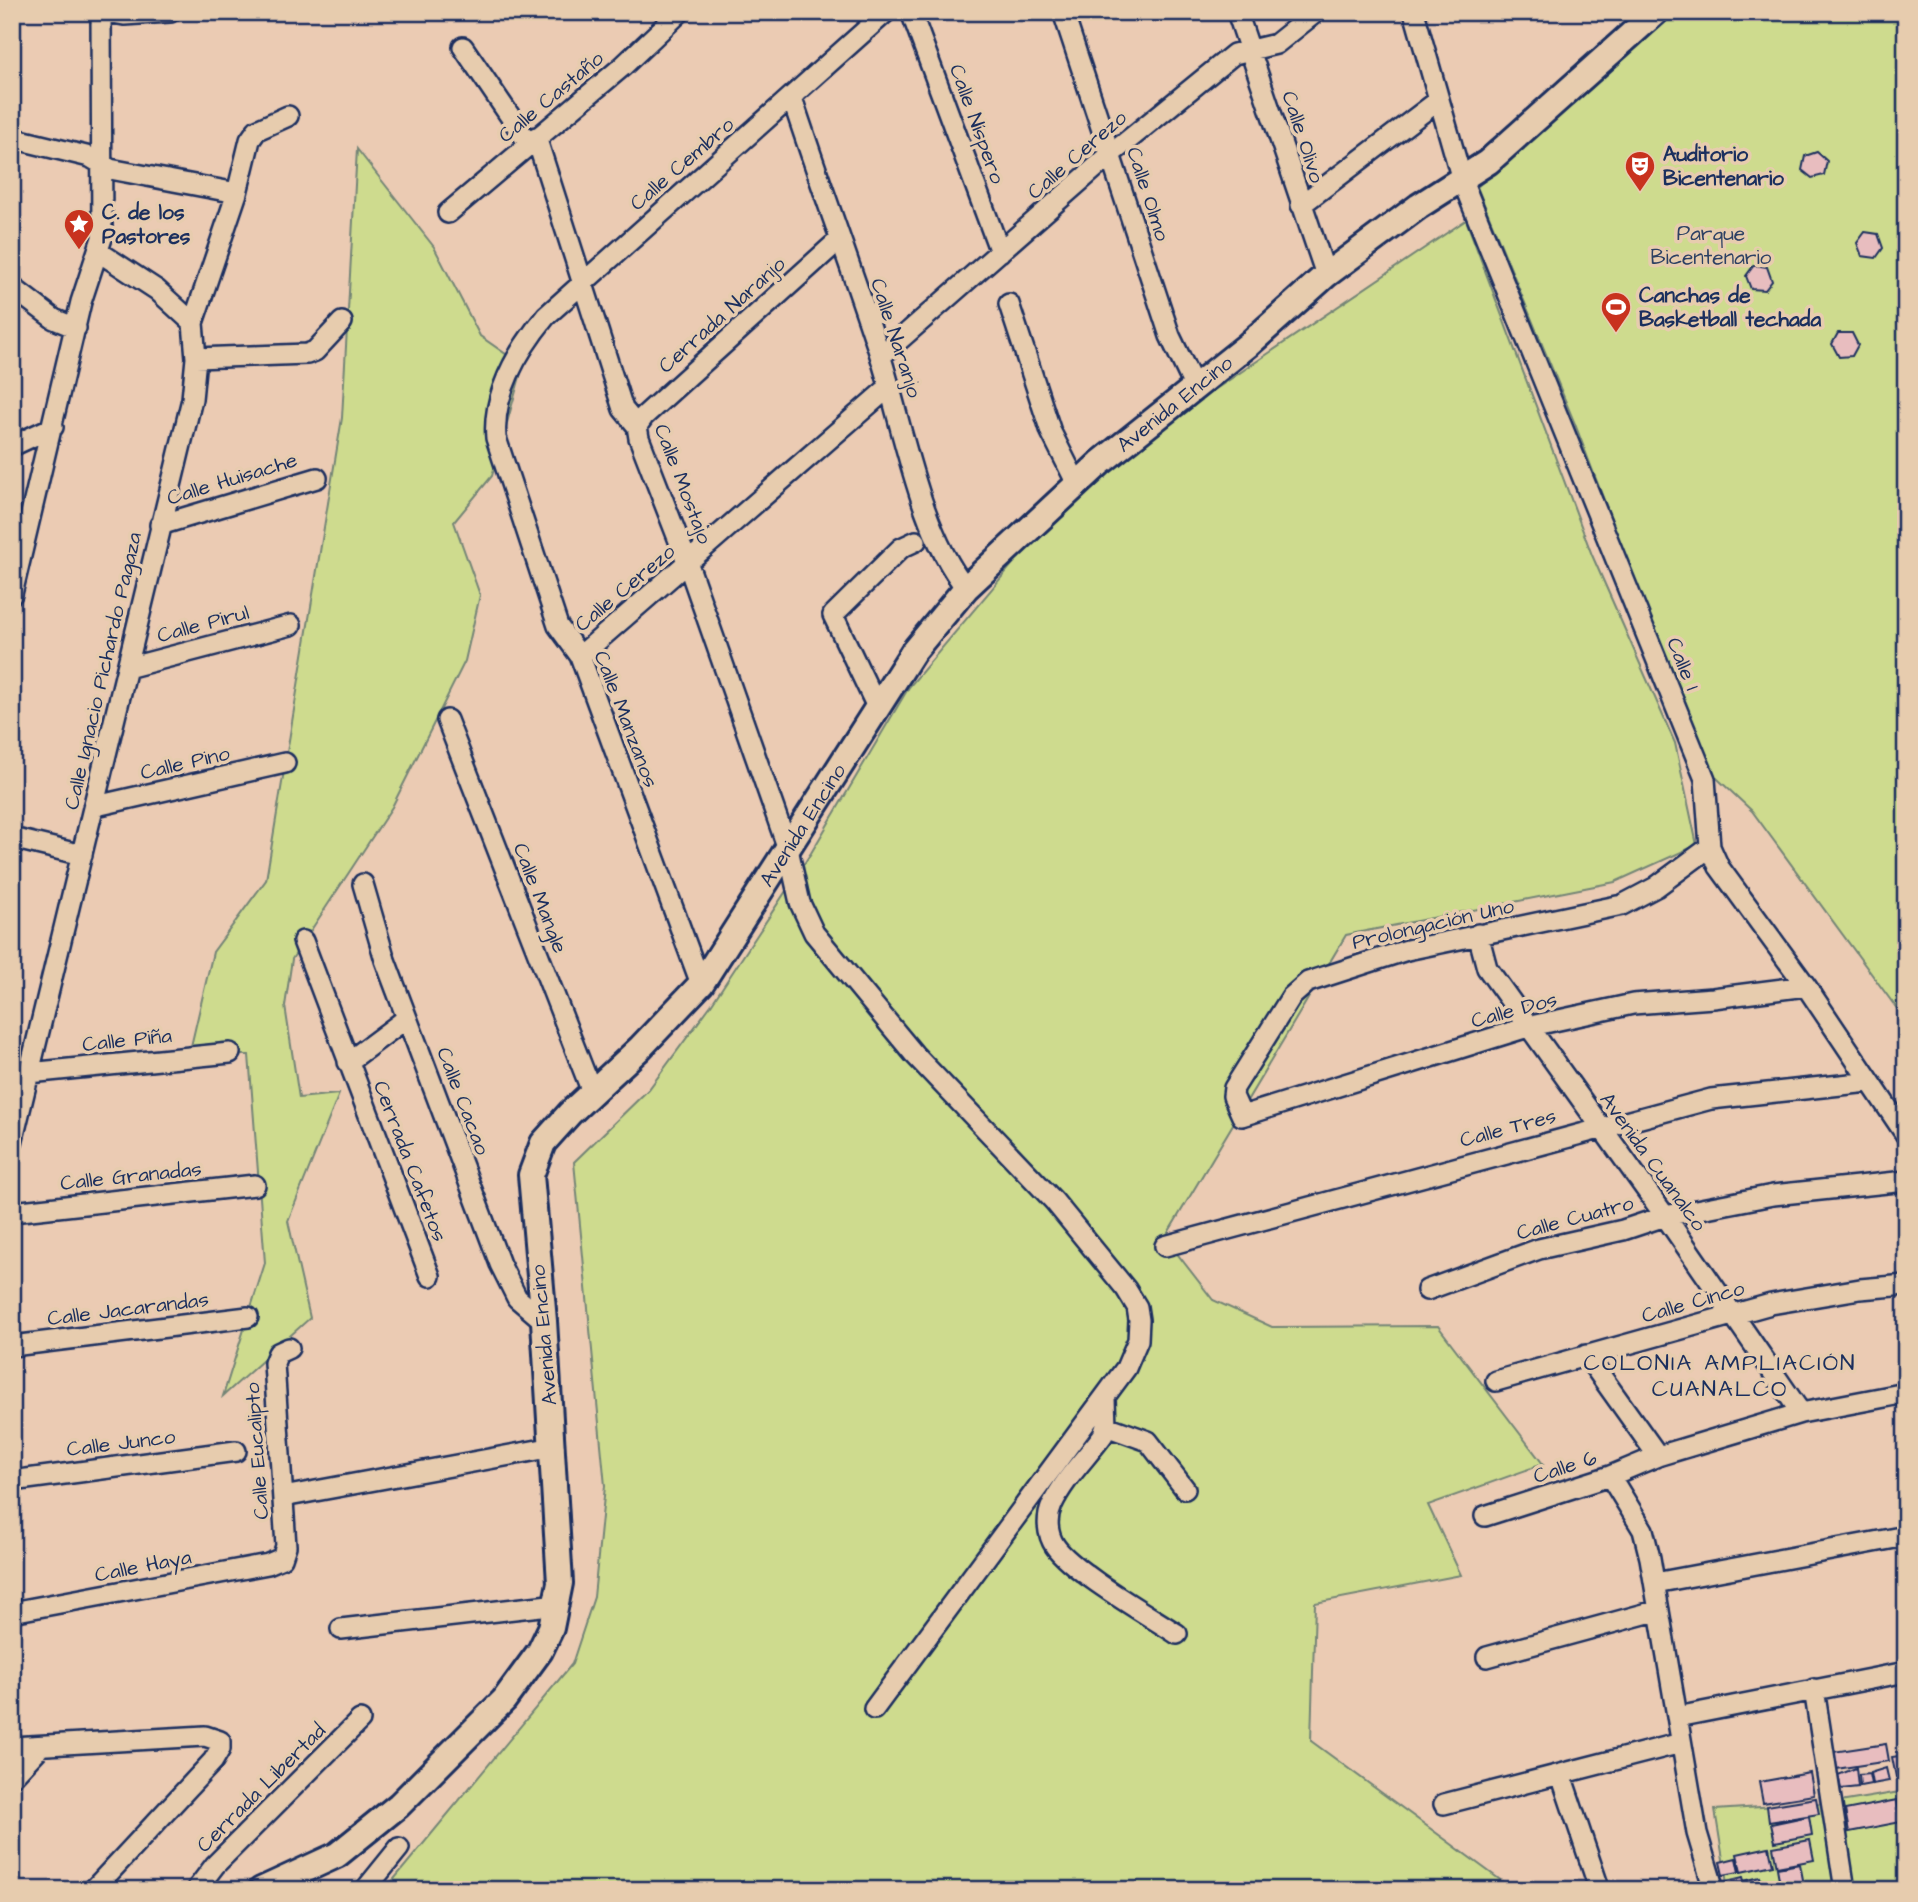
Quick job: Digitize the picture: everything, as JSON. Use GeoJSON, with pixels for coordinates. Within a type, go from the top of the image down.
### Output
{"type":"FeatureCollection","features":[{"type":"Feature","properties":{"kind":"main road","name":"Avenida Encino"},"geometry":{"type":"LineString","coordinates":[[261,1890],[337,1855],[399,1805],[504,1700],[540,1651],[558,1604],[560,1583],[554,1447],[531,1175],[543,1143],[701,984],[913,652],[966,588],[1076,482],[1248,345],[1326,275],[1419,206],[1488,162],[1656,12]]}},
{"type":"Feature","properties":{"kind":"street"},"geometry":{"type":"LineString","coordinates":[[13,586],[81,302],[99,252],[103,227],[101,12]]}},
{"type":"Feature","properties":{"kind":"street"},"geometry":{"type":"LineString","coordinates":[[107,12],[124,15],[170,12]]}},
{"type":"Feature","properties":{"kind":"street","name":"Calle Castaño"},"geometry":{"type":"LineString","coordinates":[[448,213],[623,66],[680,12]]}},
{"type":"Feature","properties":{"kind":"street","name":"Calle Cembro"},"geometry":{"type":"LineString","coordinates":[[516,359],[546,316],[582,281],[792,98],[886,12]]}},
{"type":"Feature","properties":{"kind":"street","name":"Calle Níspero"},"geometry":{"type":"LineString","coordinates":[[911,12],[1000,252]]}},
{"type":"Feature","properties":{"kind":"street","name":"Calle Olmo"},"geometry":{"type":"LineString","coordinates":[[1063,12],[1170,336],[1195,387]]}},
{"type":"Feature","properties":{"kind":"street","name":"Calle Olivo"},"geometry":{"type":"LineString","coordinates":[[1237,12],[1326,275]]}},
{"type":"Feature","properties":{"kind":"street","name":"Calle Cerezo"},"geometry":{"type":"LineString","coordinates":[[881,356],[1111,154],[1234,54],[1276,44],[1316,12]]}},
{"type":"Feature","properties":{"kind":"street","name":"Calle 1"},"geometry":{"type":"LineString","coordinates":[[1415,12],[1461,180],[1701,768],[1707,789],[1710,847],[1719,867],[1806,986],[1906,1135]]}},
{"type":"Feature","properties":{"kind":"street","name":"Calle Mostajo"},"geometry":{"type":"LineString","coordinates":[[463,47],[533,141],[582,281],[622,409],[638,426],[639,438],[688,564],[788,849],[800,903],[814,933],[829,955],[940,1084],[1054,1201],[1126,1289],[1137,1307],[1138,1340],[1126,1368],[874,1709]]}},
{"type":"Feature","properties":{"kind":"street","name":"Calle Naranjo"},"geometry":{"type":"LineString","coordinates":[[792,98],[881,356],[939,545],[952,570],[966,588]]}},
{"type":"Feature","properties":{"kind":"street"},"geometry":{"type":"LineString","coordinates":[[1301,205],[1439,100]]}},
{"type":"Feature","properties":{"kind":"street"},"geometry":{"type":"LineString","coordinates":[[99,252],[157,290],[193,323],[237,193],[252,135],[288,116]]}},
{"type":"Feature","properties":{"kind":"street"},"geometry":{"type":"LineString","coordinates":[[12,138],[90,157],[110,169],[237,193]]}},
{"type":"Feature","properties":{"kind":"street","name":"Cerrada Naranjo"},"geometry":{"type":"LineString","coordinates":[[638,426],[644,416],[839,240]]}},
{"type":"Feature","properties":{"kind":"street"},"geometry":{"type":"LineString","coordinates":[[12,287],[20,303],[76,328]]}},
{"type":"Feature","properties":{"kind":"street"},"geometry":{"type":"LineString","coordinates":[[1009,304],[1051,432],[1076,482]]}},
{"type":"Feature","properties":{"kind":"street"},"geometry":{"type":"LineString","coordinates":[[196,358],[307,354],[315,351],[342,322]]}},
{"type":"Feature","properties":{"kind":"street","name":"Calle Ignacio Pichardo Pagaza"},"geometry":{"type":"LineString","coordinates":[[12,1143],[96,806],[160,525],[192,399],[196,358],[193,323]]}},
{"type":"Feature","properties":{"kind":"street","name":"Calle Manzanos"},"geometry":{"type":"LineString","coordinates":[[516,359],[505,384],[495,426],[508,471],[558,626],[580,656],[701,984]]}},
{"type":"Feature","properties":{"kind":"street","name":"Calle Cerezo"},"geometry":{"type":"LineString","coordinates":[[580,656],[889,387]]}},
{"type":"Feature","properties":{"kind":"street"},"geometry":{"type":"LineString","coordinates":[[12,446],[53,427]]}},
{"type":"Feature","properties":{"kind":"street","name":"Calle Huisache"},"geometry":{"type":"LineString","coordinates":[[160,525],[317,478]]}},
{"type":"Feature","properties":{"kind":"street"},"geometry":{"type":"LineString","coordinates":[[877,707],[833,615],[901,548],[916,541]]}},
{"type":"Feature","properties":{"kind":"street","name":"Calle Pirul"},"geometry":{"type":"LineString","coordinates":[[127,668],[290,625]]}},
{"type":"Feature","properties":{"kind":"street","name":"Calle Mangle"},"geometry":{"type":"LineString","coordinates":[[447,720],[592,1092]]}},
{"type":"Feature","properties":{"kind":"street","name":"Calle Pino"},"geometry":{"type":"LineString","coordinates":[[96,806],[285,763]]}},
{"type":"Feature","properties":{"kind":"street"},"geometry":{"type":"LineString","coordinates":[[12,838],[82,855]]}},
{"type":"Feature","properties":{"kind":"street","name":"Prolongación Uno"},"geometry":{"type":"LineString","coordinates":[[1242,1116],[1234,1100],[1234,1088],[1299,988],[1327,974],[1407,950],[1622,905],[1656,887],[1710,847]]}},
{"type":"Feature","properties":{"kind":"street","name":"Calle Cacao"},"geometry":{"type":"LineString","coordinates":[[363,884],[385,960],[500,1264],[517,1298],[544,1321]]}},
{"type":"Feature","properties":{"kind":"street","name":"Avenida Cuanalco"},"geometry":{"type":"LineString","coordinates":[[1478,934],[1487,968],[1531,1026],[1598,1126],[1665,1216],[1801,1413]]}},
{"type":"Feature","properties":{"kind":"street","name":"Cerrada Cafetos"},"geometry":{"type":"LineString","coordinates":[[303,941],[430,1276]]}},
{"type":"Feature","properties":{"kind":"street","name":"Calle Dos"},"geometry":{"type":"LineString","coordinates":[[1242,1116],[1531,1026],[1633,1004],[1713,999],[1806,986]]}},
{"type":"Feature","properties":{"kind":"street","name":"Cerrada Cafetos"},"geometry":{"type":"LineString","coordinates":[[348,1062],[407,1018]]}},
{"type":"Feature","properties":{"kind":"street","name":"Calle Piña"},"geometry":{"type":"LineString","coordinates":[[29,1073],[230,1053]]}},
{"type":"Feature","properties":{"kind":"street","name":"Calle Tres"},"geometry":{"type":"LineString","coordinates":[[1165,1246],[1598,1126],[1711,1099],[1869,1082]]}},
{"type":"Feature","properties":{"kind":"street","name":"Calle Cuatro"},"geometry":{"type":"LineString","coordinates":[[1427,1290],[1539,1249],[1623,1230],[1665,1216],[1773,1195],[1906,1181]]}},
{"type":"Feature","properties":{"kind":"street","name":"Calle Granadas"},"geometry":{"type":"LineString","coordinates":[[12,1212],[255,1185]]}},
{"type":"Feature","properties":{"kind":"street","name":"Calle Cinco"},"geometry":{"type":"LineString","coordinates":[[1496,1381],[1784,1302],[1860,1289],[1906,1285]]}},
{"type":"Feature","properties":{"kind":"street","name":"Calle Jacarandas"},"geometry":{"type":"LineString","coordinates":[[12,1346],[248,1317]]}},
{"type":"Feature","properties":{"kind":"street","name":"Calle Eucalipto"},"geometry":{"type":"LineString","coordinates":[[282,1558],[286,1546],[274,1363],[278,1353],[289,1348]]}},
{"type":"Feature","properties":{"kind":"street"},"geometry":{"type":"LineString","coordinates":[[1586,1355],[1658,1456]]}},
{"type":"Feature","properties":{"kind":"street","name":"Calle 6"},"geometry":{"type":"LineString","coordinates":[[1485,1516],[1610,1476],[1658,1456],[1801,1413],[1906,1393]]}},
{"type":"Feature","properties":{"kind":"street"},"geometry":{"type":"LineString","coordinates":[[1105,1399],[1106,1426],[1052,1505],[1048,1523],[1049,1535],[1054,1545],[1070,1562],[1177,1634]]}},
{"type":"Feature","properties":{"kind":"street"},"geometry":{"type":"LineString","coordinates":[[1106,1426],[1147,1441],[1185,1489]]}},
{"type":"Feature","properties":{"kind":"street"},"geometry":{"type":"LineString","coordinates":[[283,1497],[554,1447]]}},
{"type":"Feature","properties":{"kind":"street","name":"Calle Junco"},"geometry":{"type":"LineString","coordinates":[[12,1480],[236,1451]]}},
{"type":"Feature","properties":{"kind":"street"},"geometry":{"type":"LineString","coordinates":[[1610,1476],[1643,1530],[1655,1583],[1697,1833],[1714,1890]]}},
{"type":"Feature","properties":{"kind":"street"},"geometry":{"type":"LineString","coordinates":[[1655,1583],[1906,1536]]}},
{"type":"Feature","properties":{"kind":"street","name":"Calle Haya"},"geometry":{"type":"LineString","coordinates":[[12,1612],[149,1588],[268,1564],[282,1558]]}},
{"type":"Feature","properties":{"kind":"street"},"geometry":{"type":"LineString","coordinates":[[341,1629],[558,1604]]}},
{"type":"Feature","properties":{"kind":"street"},"geometry":{"type":"LineString","coordinates":[[1487,1657],[1659,1610]]}},
{"type":"Feature","properties":{"kind":"street"},"geometry":{"type":"LineString","coordinates":[[1677,1717],[1906,1672]]}},
{"type":"Feature","properties":{"kind":"street"},"geometry":{"type":"LineString","coordinates":[[1814,1689],[1845,1890]]}},
{"type":"Feature","properties":{"kind":"street","name":"Cerrada Libertad"},"geometry":{"type":"LineString","coordinates":[[196,1890],[225,1856],[360,1720]]}},
{"type":"Feature","properties":{"kind":"street"},"geometry":{"type":"LineString","coordinates":[[12,1746],[205,1736],[220,1741],[220,1749],[213,1761],[93,1890]]}},
{"type":"Feature","properties":{"kind":"street"},"geometry":{"type":"LineString","coordinates":[[1444,1804],[1681,1743]]}},
{"type":"Feature","properties":{"kind":"street"},"geometry":{"type":"LineString","coordinates":[[12,1777],[41,1746]]}},
{"type":"Feature","properties":{"kind":"street"},"geometry":{"type":"LineString","coordinates":[[1561,1775],[1597,1882]]}},
{"type":"Feature","properties":{"kind":"street"},"geometry":{"type":"LineString","coordinates":[[365,1890],[399,1848]]}},
{"type":"Feature","properties":{"kind":"green space","name":"Parque Bicentenario"},"geometry":{"type":"Polygon","coordinates":[[[1676,12],[1906,12],[1906,1021],[1752,811],[1706,768],[1575,424],[1477,187],[1676,12]]]}},
{"type":"Feature","properties":{"kind":"green space"},"geometry":{"type":"Polygon","coordinates":[[[357,149],[434,247],[480,336],[523,366],[492,476],[454,522],[480,595],[465,661],[392,807],[292,959],[285,1006],[299,1098],[339,1094],[288,1221],[310,1318],[223,1396],[265,1263],[249,1055],[189,1055],[213,952],[266,880],[342,418],[357,149]]]}},
{"type":"Feature","properties":{"kind":"green space"},"geometry":{"type":"Polygon","coordinates":[[[1466,220],[1592,555],[1675,743],[1697,845],[1615,882],[1346,935],[1165,1238],[1213,1300],[1272,1327],[1438,1326],[1543,1464],[1428,1505],[1461,1575],[1315,1603],[1311,1741],[1514,1890],[385,1890],[572,1664],[594,1597],[605,1486],[574,1162],[649,1089],[711,1005],[811,853],[909,687],[1087,476],[1466,220]]]}},
{"type":"Feature","properties":{"kind":"green space"},"geometry":{"type":"Polygon","coordinates":[[[1906,1791],[1906,1890],[1728,1890],[1715,1810],[1840,1802],[1906,1791]]]}},
{"type":"Feature","properties":{"kind":"building"},"geometry":{"type":"Polygon","coordinates":[[[1817,152],[1827,161],[1824,175],[1812,178],[1802,170],[1805,156],[1817,152]]]}},
{"type":"Feature","properties":{"kind":"building"},"geometry":{"type":"Polygon","coordinates":[[[1865,232],[1878,234],[1883,248],[1876,258],[1862,256],[1857,243],[1865,232]]]}},
{"type":"Feature","properties":{"kind":"building"},"geometry":{"type":"Polygon","coordinates":[[[1754,265],[1767,267],[1772,281],[1765,290],[1751,289],[1746,276],[1754,265]]]}},
{"type":"Feature","properties":{"kind":"building"},"geometry":{"type":"Polygon","coordinates":[[[1838,333],[1852,333],[1858,345],[1852,356],[1839,357],[1832,344],[1838,333]]]}},
{"type":"Feature","properties":{"kind":"building"},"geometry":{"type":"Polygon","coordinates":[[[1886,1744],[1889,1761],[1836,1769],[1833,1752],[1886,1744]]]}},
{"type":"Feature","properties":{"kind":"building"},"geometry":{"type":"Polygon","coordinates":[[[1906,1755],[1906,1775],[1896,1777],[1892,1757],[1906,1755]]]}},
{"type":"Feature","properties":{"kind":"building"},"geometry":{"type":"Polygon","coordinates":[[[1856,1768],[1858,1787],[1841,1789],[1838,1775],[1856,1768]]]}},
{"type":"Feature","properties":{"kind":"building"},"geometry":{"type":"Polygon","coordinates":[[[1886,1768],[1889,1781],[1872,1784],[1870,1773],[1886,1768]]]}},
{"type":"Feature","properties":{"kind":"building"},"geometry":{"type":"Polygon","coordinates":[[[1810,1773],[1814,1795],[1763,1803],[1759,1782],[1810,1773]]]}},
{"type":"Feature","properties":{"kind":"building"},"geometry":{"type":"Polygon","coordinates":[[[1869,1774],[1871,1784],[1860,1786],[1859,1775],[1869,1774]]]}},
{"type":"Feature","properties":{"kind":"building"},"geometry":{"type":"Polygon","coordinates":[[[1816,1798],[1819,1814],[1769,1822],[1767,1806],[1816,1798]]]}},
{"type":"Feature","properties":{"kind":"building"},"geometry":{"type":"Polygon","coordinates":[[[1897,1800],[1901,1822],[1849,1832],[1845,1810],[1897,1800]]]}},
{"type":"Feature","properties":{"kind":"building"},"geometry":{"type":"Polygon","coordinates":[[[1809,1816],[1812,1835],[1775,1842],[1771,1824],[1809,1816]]]}},
{"type":"Feature","properties":{"kind":"building"},"geometry":{"type":"Polygon","coordinates":[[[1810,1840],[1814,1860],[1777,1867],[1773,1847],[1810,1840]]]}},
{"type":"Feature","properties":{"kind":"building"},"geometry":{"type":"Polygon","coordinates":[[[1769,1847],[1773,1865],[1741,1872],[1737,1854],[1769,1847]]]}},
{"type":"Feature","properties":{"kind":"building"},"geometry":{"type":"Polygon","coordinates":[[[1736,1858],[1739,1872],[1723,1875],[1720,1862],[1736,1858]]]}},
{"type":"Feature","properties":{"kind":"building"},"geometry":{"type":"Polygon","coordinates":[[[1800,1864],[1805,1890],[1781,1890],[1777,1868],[1800,1864]]]}},
{"type":"Feature","properties":{"kind":"building"},"geometry":{"type":"Polygon","coordinates":[[[1743,1877],[1744,1881],[1760,1877],[1762,1887],[1725,1890],[1723,1882],[1743,1877]]]}},
{"type":"Feature","properties":{"kind":"place","name":"Auditorio Bicentenario"},"geometry":{"type":"Point","coordinates":[1640,193]}},
{"type":"Feature","properties":{"kind":"place","name":"C. de los Pastores"},"geometry":{"type":"Point","coordinates":[79,251]}},
{"type":"Feature","properties":{"kind":"place","name":"Canchas de Basketball techada"},"geometry":{"type":"Point","coordinates":[1616,334]}},
{"type":"Feature","properties":{"kind":"district","name":"COLONIA AMPLIACIÓN CUANALCO"},"geometry":{"type":"Point","coordinates":[1720,1376]}}]}
